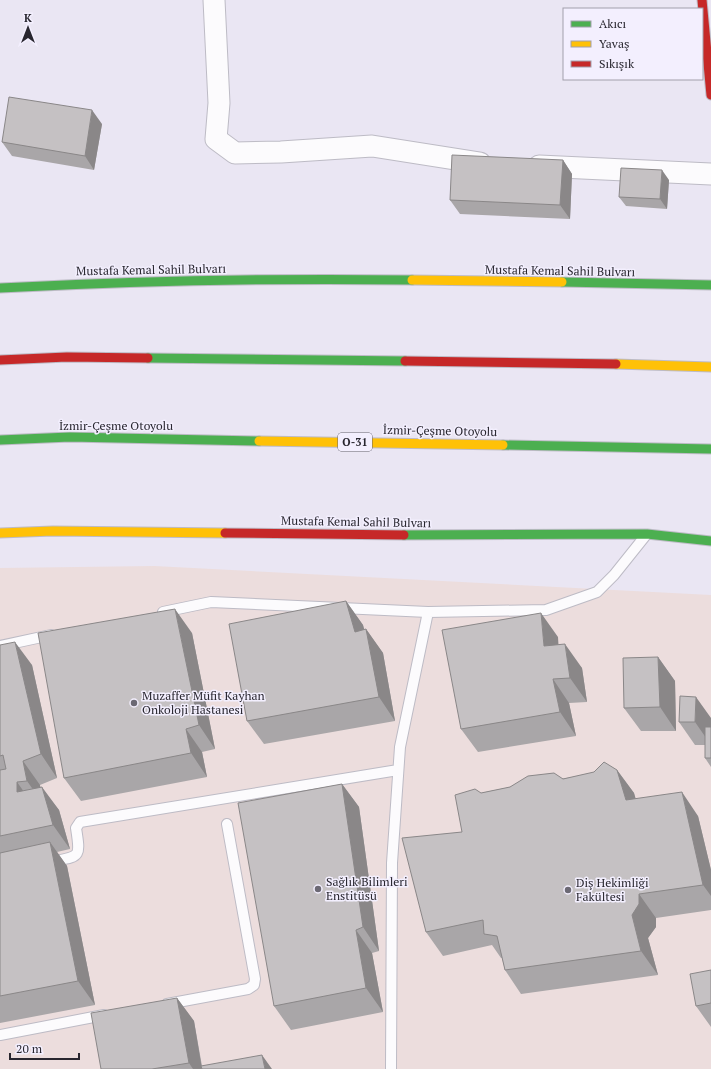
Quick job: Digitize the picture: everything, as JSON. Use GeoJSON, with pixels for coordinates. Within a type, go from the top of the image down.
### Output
{"type":"FeatureCollection","features":[{"type":"Feature","properties":{"kind":"main road"},"geometry":{"type":"LineString","coordinates":[[703,11],[711,95]]}},
{"type":"Feature","properties":{"kind":"main road","name":"Mustafa Kemal Sahil Bulvarı"},"geometry":{"type":"LineString","coordinates":[[0,288],[76,284],[354,279],[711,285]]}},
{"type":"Feature","properties":{"kind":"main road"},"geometry":{"type":"LineString","coordinates":[[0,360],[75,357],[525,362],[711,367]]}},
{"type":"Feature","properties":{"kind":"main road","name":"İzmir-Çeşme Otoyolu"},"geometry":{"type":"LineString","coordinates":[[0,440],[70,437],[711,449]]}},
{"type":"Feature","properties":{"kind":"main road","name":"Mustafa Kemal Sahil Bulvarı"},"geometry":{"type":"LineString","coordinates":[[0,532],[52,531],[429,535],[647,534],[711,541]]}},
{"type":"Feature","properties":{"kind":"street"},"geometry":{"type":"LineString","coordinates":[[214,0],[219,103],[216,139],[235,153],[281,152],[372,146],[470,163],[711,174]]}},
{"type":"Feature","properties":{"kind":"lane"},"geometry":{"type":"LineString","coordinates":[[156,613],[210,602],[428,612],[546,610],[597,592],[614,575],[647,534]]}},
{"type":"Feature","properties":{"kind":"lane"},"geometry":{"type":"LineString","coordinates":[[391,1069],[392,863],[398,770],[400,747],[428,612]]}},
{"type":"Feature","properties":{"kind":"lane"},"geometry":{"type":"LineString","coordinates":[[0,646],[62,633]]}},
{"type":"Feature","properties":{"kind":"lane"},"geometry":{"type":"LineString","coordinates":[[36,865],[73,858],[77,855],[79,850],[76,828],[80,822],[398,770]]}},
{"type":"Feature","properties":{"kind":"lane"},"geometry":{"type":"LineString","coordinates":[[155,1006],[248,989],[254,985],[255,979],[227,824]]}},
{"type":"Feature","properties":{"kind":"lane"},"geometry":{"type":"LineString","coordinates":[[0,1035],[116,1013]]}},
{"type":"Feature","properties":{"kind":"shaded area"},"geometry":{"type":"Polygon","coordinates":[[[154,566],[711,595],[711,1069],[0,1069],[0,568],[154,566]]]}},
{"type":"Feature","properties":{"kind":"building"},"geometry":{"type":"Polygon","coordinates":[[[9,97],[92,110],[85,156],[2,142],[9,97]]]}},
{"type":"Feature","properties":{"kind":"building"},"geometry":{"type":"Polygon","coordinates":[[[452,155],[563,160],[560,205],[450,200],[452,155]]]}},
{"type":"Feature","properties":{"kind":"building"},"geometry":{"type":"Polygon","coordinates":[[[621,168],[662,170],[660,199],[619,197],[621,168]]]}},
{"type":"Feature","properties":{"kind":"building"},"geometry":{"type":"Polygon","coordinates":[[[346,601],[355,632],[366,629],[379,697],[247,721],[229,624],[346,601]]]}},
{"type":"Feature","properties":{"kind":"building","name":"Muzaffer Müfit Kayhan Onkoloji Hastanesi"},"geometry":{"type":"Polygon","coordinates":[[[175,609],[199,725],[186,729],[191,753],[64,778],[38,633],[175,609]]]}},
{"type":"Feature","properties":{"kind":"building"},"geometry":{"type":"Polygon","coordinates":[[[541,613],[544,646],[565,644],[570,678],[553,679],[560,712],[461,729],[442,630],[541,613]]]}},
{"type":"Feature","properties":{"kind":"building"},"geometry":{"type":"Polygon","coordinates":[[[15,642],[41,754],[23,761],[27,781],[17,782],[17,792],[42,787],[53,825],[0,836],[0,770],[6,769],[3,755],[0,756],[0,645],[15,642]]]}},
{"type":"Feature","properties":{"kind":"building"},"geometry":{"type":"Polygon","coordinates":[[[658,657],[660,707],[624,708],[623,658],[658,657]]]}},
{"type":"Feature","properties":{"kind":"building"},"geometry":{"type":"Polygon","coordinates":[[[680,696],[696,697],[695,722],[679,722],[680,696]]]}},
{"type":"Feature","properties":{"kind":"building"},"geometry":{"type":"Polygon","coordinates":[[[705,727],[711,727],[711,758],[705,758],[705,727]]]}},
{"type":"Feature","properties":{"kind":"building","name":"Diş Hekimliği Fakültesi"},"geometry":{"type":"Polygon","coordinates":[[[604,762],[617,770],[626,800],[682,792],[703,885],[639,894],[639,904],[632,915],[641,951],[505,970],[497,936],[484,934],[483,920],[426,932],[402,838],[462,832],[455,795],[475,789],[481,793],[510,787],[528,776],[554,773],[563,779],[594,772],[604,762]]]}},
{"type":"Feature","properties":{"kind":"building","name":"Sağlık Bilimleri Enstitüsü"},"geometry":{"type":"Polygon","coordinates":[[[342,784],[363,927],[356,930],[366,988],[274,1006],[238,803],[342,784]]]}},
{"type":"Feature","properties":{"kind":"building"},"geometry":{"type":"Polygon","coordinates":[[[50,842],[78,981],[0,996],[0,853],[50,842]]]}},
{"type":"Feature","properties":{"kind":"building"},"geometry":{"type":"Polygon","coordinates":[[[711,970],[711,1003],[696,1006],[690,974],[711,970]]]}},
{"type":"Feature","properties":{"kind":"building"},"geometry":{"type":"Polygon","coordinates":[[[177,998],[189,1063],[152,1069],[101,1069],[91,1013],[177,998]]]}},
{"type":"Feature","properties":{"kind":"building"},"geometry":{"type":"Polygon","coordinates":[[[262,1055],[265,1069],[202,1069],[201,1066],[262,1055]]]}},
{"type":"Feature","properties":{"kind":"traffic: fast"},"geometry":{"type":"LineString","coordinates":[[0,288],[206,281],[309,279],[412,280]]}},
{"type":"Feature","properties":{"kind":"traffic: fast"},"geometry":{"type":"LineString","coordinates":[[562,282],[711,285]]}},
{"type":"Feature","properties":{"kind":"traffic: fast"},"geometry":{"type":"LineString","coordinates":[[148,358],[405,361]]}},
{"type":"Feature","properties":{"kind":"traffic: fast"},"geometry":{"type":"LineString","coordinates":[[0,440],[70,437],[259,441]]}},
{"type":"Feature","properties":{"kind":"traffic: fast"},"geometry":{"type":"LineString","coordinates":[[503,445],[711,449]]}},
{"type":"Feature","properties":{"kind":"traffic: fast"},"geometry":{"type":"LineString","coordinates":[[404,535],[647,534],[711,541]]}},
{"type":"Feature","properties":{"kind":"traffic: slow"},"geometry":{"type":"LineString","coordinates":[[412,280],[562,282]]}},
{"type":"Feature","properties":{"kind":"traffic: slow"},"geometry":{"type":"LineString","coordinates":[[616,364],[711,367]]}},
{"type":"Feature","properties":{"kind":"traffic: slow"},"geometry":{"type":"LineString","coordinates":[[259,441],[503,445]]}},
{"type":"Feature","properties":{"kind":"traffic: slow"},"geometry":{"type":"LineString","coordinates":[[0,533],[53,531],[225,533]]}},
{"type":"Feature","properties":{"kind":"traffic: jam"},"geometry":{"type":"LineString","coordinates":[[702,0],[703,8]]}},
{"type":"Feature","properties":{"kind":"traffic: jam"},"geometry":{"type":"LineString","coordinates":[[703,11],[711,95]]}},
{"type":"Feature","properties":{"kind":"traffic: jam"},"geometry":{"type":"LineString","coordinates":[[0,360],[67,357],[148,358]]}},
{"type":"Feature","properties":{"kind":"traffic: jam"},"geometry":{"type":"LineString","coordinates":[[405,361],[616,364]]}},
{"type":"Feature","properties":{"kind":"traffic: jam"},"geometry":{"type":"LineString","coordinates":[[225,533],[404,535]]}},
{"type":"Feature","properties":{"kind":"place","name":"Muzaffer Müfit Kayhan Onkoloji Hastanesi"},"geometry":{"type":"Point","coordinates":[134,703]}},
{"type":"Feature","properties":{"kind":"place","name":"Sağlık Bilimleri Enstitüsü"},"geometry":{"type":"Point","coordinates":[318,889]}},
{"type":"Feature","properties":{"kind":"place","name":"Diş Hekimliği Fakültesi"},"geometry":{"type":"Point","coordinates":[568,890]}}]}
